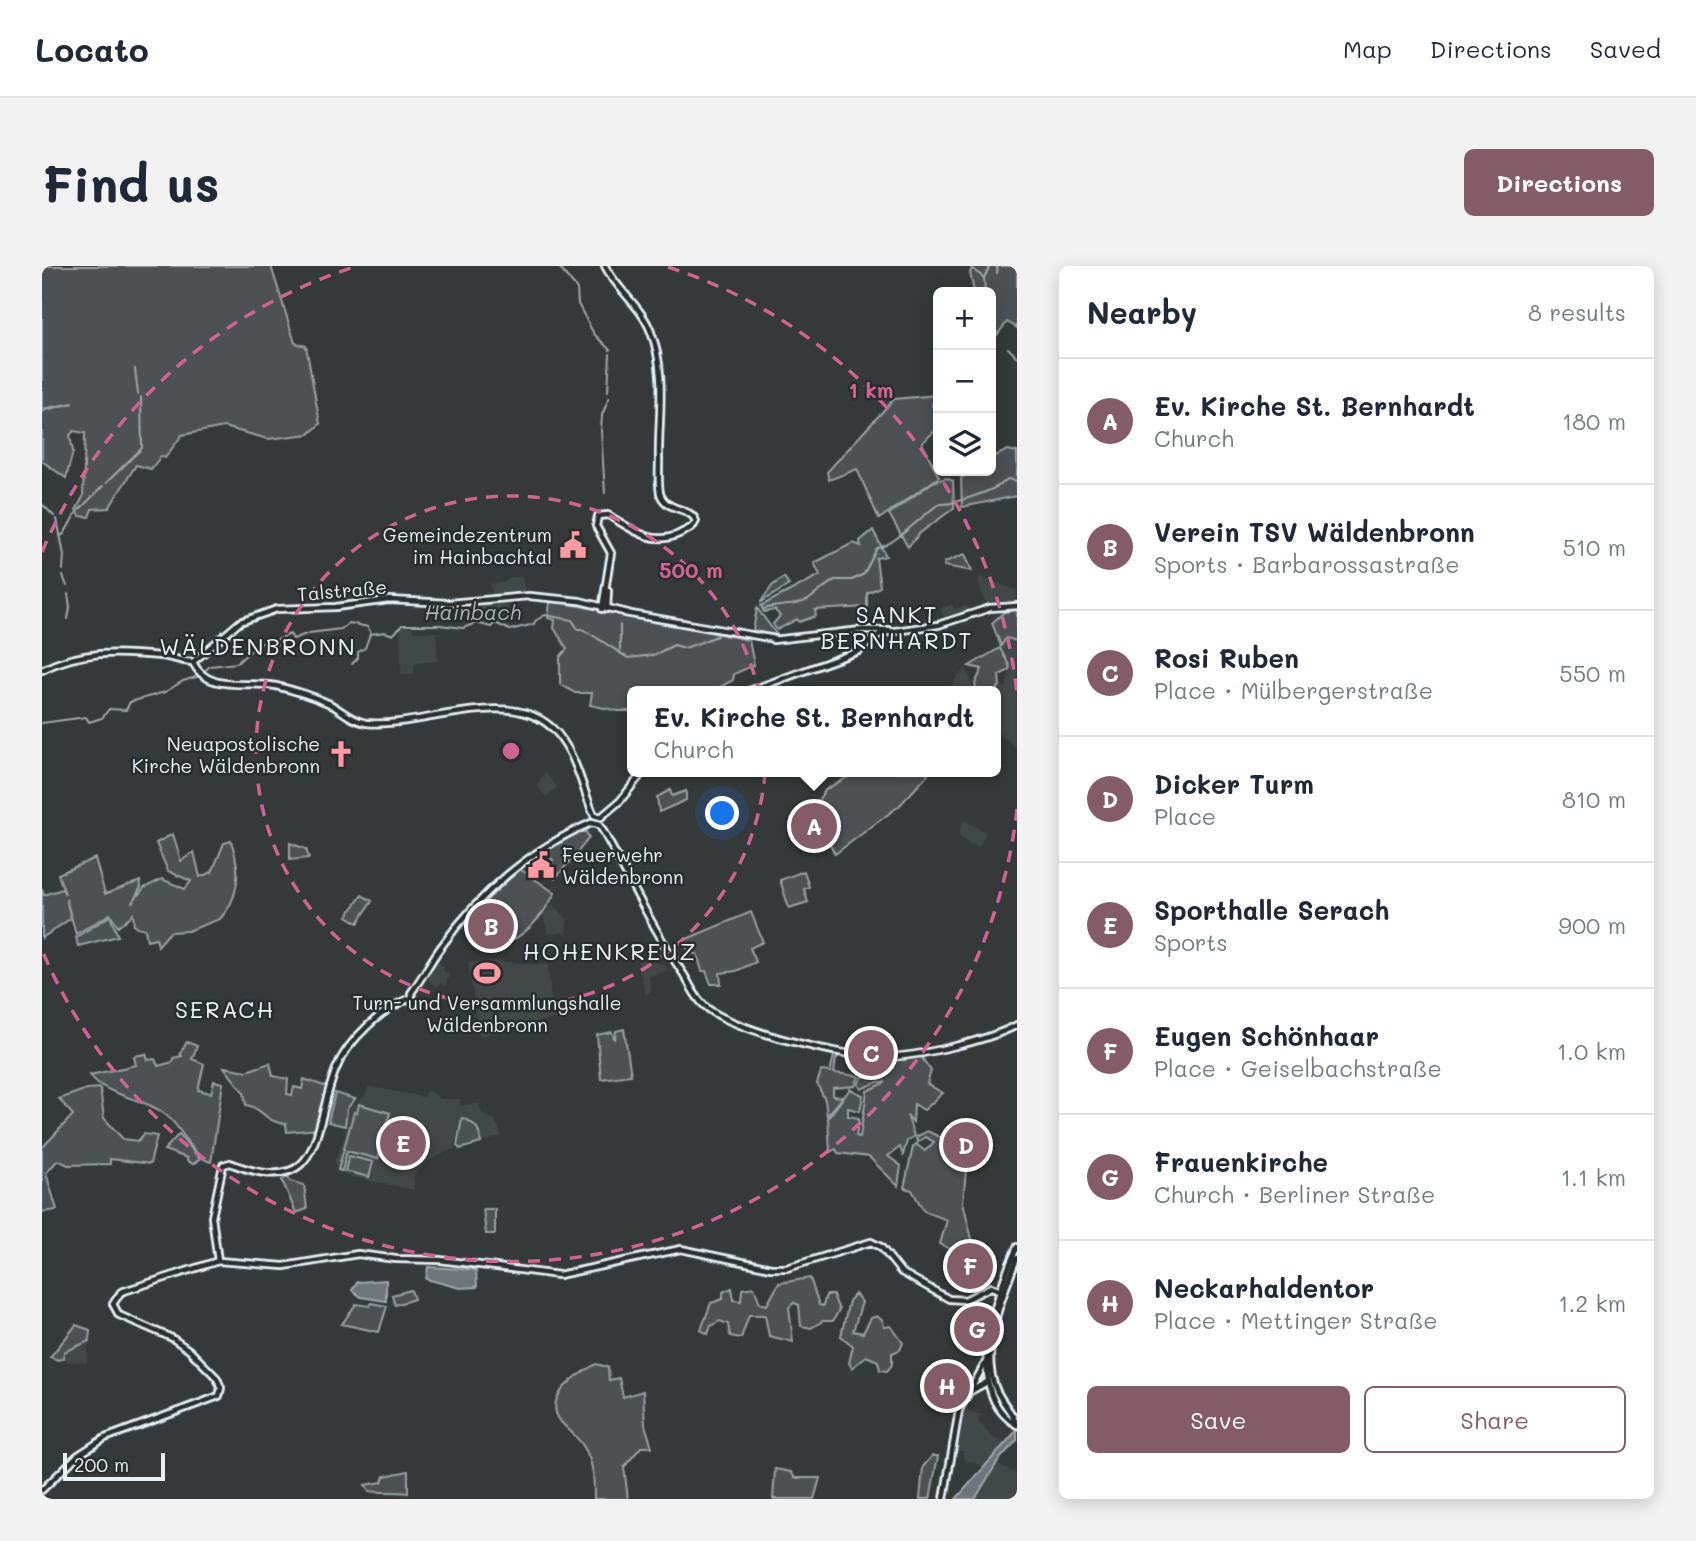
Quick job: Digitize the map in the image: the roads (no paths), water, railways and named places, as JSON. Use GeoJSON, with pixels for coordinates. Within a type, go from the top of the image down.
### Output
{"type":"FeatureCollection","features":[{"type":"Feature","properties":{"kind":"main road"},"geometry":{"type":"LineString","coordinates":[[605,266],[645,319],[657,351],[661,381],[658,422],[661,495],[671,507],[693,516],[696,520],[689,529],[660,540],[628,528],[608,514],[599,515],[596,526],[611,553],[605,608]]}},
{"type":"Feature","properties":{"kind":"main road","name":"Talstraße"},"geometry":{"type":"LineString","coordinates":[[193,662],[240,622],[272,609],[336,607],[393,599],[441,604],[526,596],[552,598],[777,639],[851,631],[872,635],[933,626],[990,608],[1017,606]]}},
{"type":"Feature","properties":{"kind":"main road"},"geometry":{"type":"LineString","coordinates":[[763,686],[860,650],[872,635]]}},
{"type":"Feature","properties":{"kind":"main road"},"geometry":{"type":"LineString","coordinates":[[42,670],[72,657],[99,652],[162,656],[193,662],[201,674],[235,685],[280,687],[322,701],[350,718],[366,723],[506,709],[524,711],[550,725],[559,734],[574,761],[594,815],[590,823],[541,848],[486,895],[444,943],[411,993],[406,993],[406,999],[364,1031],[341,1059],[331,1083],[318,1137],[303,1161],[288,1171],[269,1175],[230,1163],[223,1165],[212,1219],[218,1261]]}},
{"type":"Feature","properties":{"kind":"main road"},"geometry":{"type":"LineString","coordinates":[[639,777],[620,801],[601,817],[599,825],[660,938],[693,991],[712,1012],[743,1027],[875,1057],[918,1053],[997,1034],[1017,1025]]}},
{"type":"Feature","properties":{"kind":"main road"},"geometry":{"type":"LineString","coordinates":[[594,815],[601,817]]}},
{"type":"Feature","properties":{"kind":"main road"},"geometry":{"type":"LineString","coordinates":[[590,823],[599,825]]}},
{"type":"Feature","properties":{"kind":"main road"},"geometry":{"type":"LineString","coordinates":[[42,1490],[74,1458],[101,1440],[183,1408],[216,1399],[221,1390],[219,1380],[189,1350],[174,1339],[119,1315],[113,1304],[115,1296],[122,1292],[218,1261],[279,1266],[358,1254],[400,1260],[440,1260],[559,1275],[684,1248],[771,1268],[789,1268],[869,1242],[878,1244],[906,1276],[951,1300],[965,1300],[987,1290],[1001,1291]]}},
{"type":"Feature","properties":{"kind":"main road"},"geometry":{"type":"LineString","coordinates":[[990,1393],[988,1358],[997,1300],[1015,1260],[1017,1247]]}},
{"type":"Feature","properties":{"kind":"main road"},"geometry":{"type":"LineString","coordinates":[[987,1290],[997,1300]]}},
{"type":"Feature","properties":{"kind":"main road"},"geometry":{"type":"LineString","coordinates":[[1001,1291],[990,1379],[1017,1425]]}},
{"type":"Feature","properties":{"kind":"main road"},"geometry":{"type":"LineString","coordinates":[[944,1499],[958,1413],[988,1358]]}},
{"type":"Feature","properties":{"kind":"main road"},"geometry":{"type":"LineString","coordinates":[[975,1382],[990,1379]]}},
{"type":"Feature","properties":{"kind":"main road"},"geometry":{"type":"LineString","coordinates":[[965,1397],[990,1379]]}},
{"type":"Feature","properties":{"kind":"main road"},"geometry":{"type":"LineString","coordinates":[[974,1389],[981,1388],[990,1393],[1004,1414],[1017,1425]]}},
{"type":"Feature","properties":{"kind":"waterway"},"geometry":{"type":"LineString","coordinates":[[558,266],[577,289],[578,304],[594,334],[610,350]]}},
{"type":"Feature","properties":{"kind":"waterway"},"geometry":{"type":"LineString","coordinates":[[969,266],[984,278]]}},
{"type":"Feature","properties":{"kind":"waterway"},"geometry":{"type":"LineString","coordinates":[[985,287],[984,278],[990,266]]}},
{"type":"Feature","properties":{"kind":"waterway"},"geometry":{"type":"LineString","coordinates":[[1008,348],[1017,357]]}},
{"type":"Feature","properties":{"kind":"waterway"},"geometry":{"type":"LineString","coordinates":[[608,391],[610,354]]}},
{"type":"Feature","properties":{"kind":"waterway"},"geometry":{"type":"LineString","coordinates":[[135,369],[138,394]]}},
{"type":"Feature","properties":{"kind":"waterway"},"geometry":{"type":"LineString","coordinates":[[106,483],[142,448],[141,397]]}},
{"type":"Feature","properties":{"kind":"waterway"},"geometry":{"type":"LineString","coordinates":[[605,493],[601,431],[602,415],[609,398]]}},
{"type":"Feature","properties":{"kind":"waterway","name":"Hainbach"},"geometry":{"type":"LineString","coordinates":[[764,609],[803,602],[835,580],[852,580],[864,574],[877,548],[899,537],[938,505],[981,494],[1007,479],[1017,481]]}},
{"type":"Feature","properties":{"kind":"waterway"},"geometry":{"type":"LineString","coordinates":[[79,510],[103,486]]}},
{"type":"Feature","properties":{"kind":"waterway"},"geometry":{"type":"LineString","coordinates":[[42,504],[54,516]]}},
{"type":"Feature","properties":{"kind":"waterway"},"geometry":{"type":"LineString","coordinates":[[60,536],[64,534],[76,513]]}},
{"type":"Feature","properties":{"kind":"waterway"},"geometry":{"type":"LineString","coordinates":[[57,519],[64,555],[63,570]]}},
{"type":"Feature","properties":{"kind":"waterway"},"geometry":{"type":"LineString","coordinates":[[63,576],[67,586]]}},
{"type":"Feature","properties":{"kind":"waterway"},"geometry":{"type":"LineString","coordinates":[[68,594],[68,619]]}},
{"type":"Feature","properties":{"kind":"waterway","name":"Hainbach"},"geometry":{"type":"LineString","coordinates":[[42,723],[86,717],[89,722],[102,718],[109,709],[126,710],[130,702],[165,692],[183,681],[199,676],[210,666],[237,663],[259,643],[269,644],[290,634],[293,639],[309,633],[341,629],[349,623],[368,627],[371,634],[385,632],[393,635],[402,625],[463,628],[476,623],[491,627],[495,623],[510,630],[534,624],[545,615],[572,620],[578,629],[588,632],[628,658],[654,655],[674,645],[685,648],[717,636]]}},
{"type":"Feature","properties":{"kind":"waterway"},"geometry":{"type":"LineString","coordinates":[[620,625],[620,651]]}},
{"type":"Feature","properties":{"kind":"waterway"},"geometry":{"type":"LineString","coordinates":[[352,664],[358,658],[358,652],[365,648],[370,634]]}},
{"type":"Feature","properties":{"kind":"place","name":"Gemeindezentrum im Hainbachtal"},"geometry":{"type":"Point","coordinates":[573,545]}},
{"type":"Feature","properties":{"kind":"place","name":"Neuapostolische Kirche Wäldenbronn"},"geometry":{"type":"Point","coordinates":[341,754]}},
{"type":"Feature","properties":{"kind":"place","name":"Ev. Kirche St. Bernhardt"},"geometry":{"type":"Point","coordinates":[814,826]}},
{"type":"Feature","properties":{"kind":"place","name":"Feuerwehr Wäldenbronn"},"geometry":{"type":"Point","coordinates":[541,865]}},
{"type":"Feature","properties":{"kind":"place","name":"Verein TSV Wäldenbronn"},"geometry":{"type":"Point","coordinates":[491,926]}},
{"type":"Feature","properties":{"kind":"place","name":"Turn- und Versammlungshalle Wäldenbronn"},"geometry":{"type":"Point","coordinates":[487,973]}},
{"type":"Feature","properties":{"kind":"place","name":"Rosi Ruben"},"geometry":{"type":"Point","coordinates":[871,1053]}},
{"type":"Feature","properties":{"kind":"place","name":"Sporthalle Serach"},"geometry":{"type":"Point","coordinates":[403,1143]}},
{"type":"Feature","properties":{"kind":"place","name":"Dicker Turm"},"geometry":{"type":"Point","coordinates":[966,1145]}},
{"type":"Feature","properties":{"kind":"place","name":"Eugen Schönhaar"},"geometry":{"type":"Point","coordinates":[970,1266]}},
{"type":"Feature","properties":{"kind":"place","name":"Frauenkirche"},"geometry":{"type":"Point","coordinates":[977,1329]}},
{"type":"Feature","properties":{"kind":"place","name":"Neckarhaldentor"},"geometry":{"type":"Point","coordinates":[947,1386]}},
{"type":"Feature","properties":{"kind":"district","name":"SANKT BERNHARDT"},"geometry":{"type":"Point","coordinates":[897,627]}},
{"type":"Feature","properties":{"kind":"district","name":"WÄLDENBRONN"},"geometry":{"type":"Point","coordinates":[258,646]}},
{"type":"Feature","properties":{"kind":"district","name":"HOHENKREUZ"},"geometry":{"type":"Point","coordinates":[610,951]}},
{"type":"Feature","properties":{"kind":"district","name":"SERACH"},"geometry":{"type":"Point","coordinates":[225,1009]}}]}
